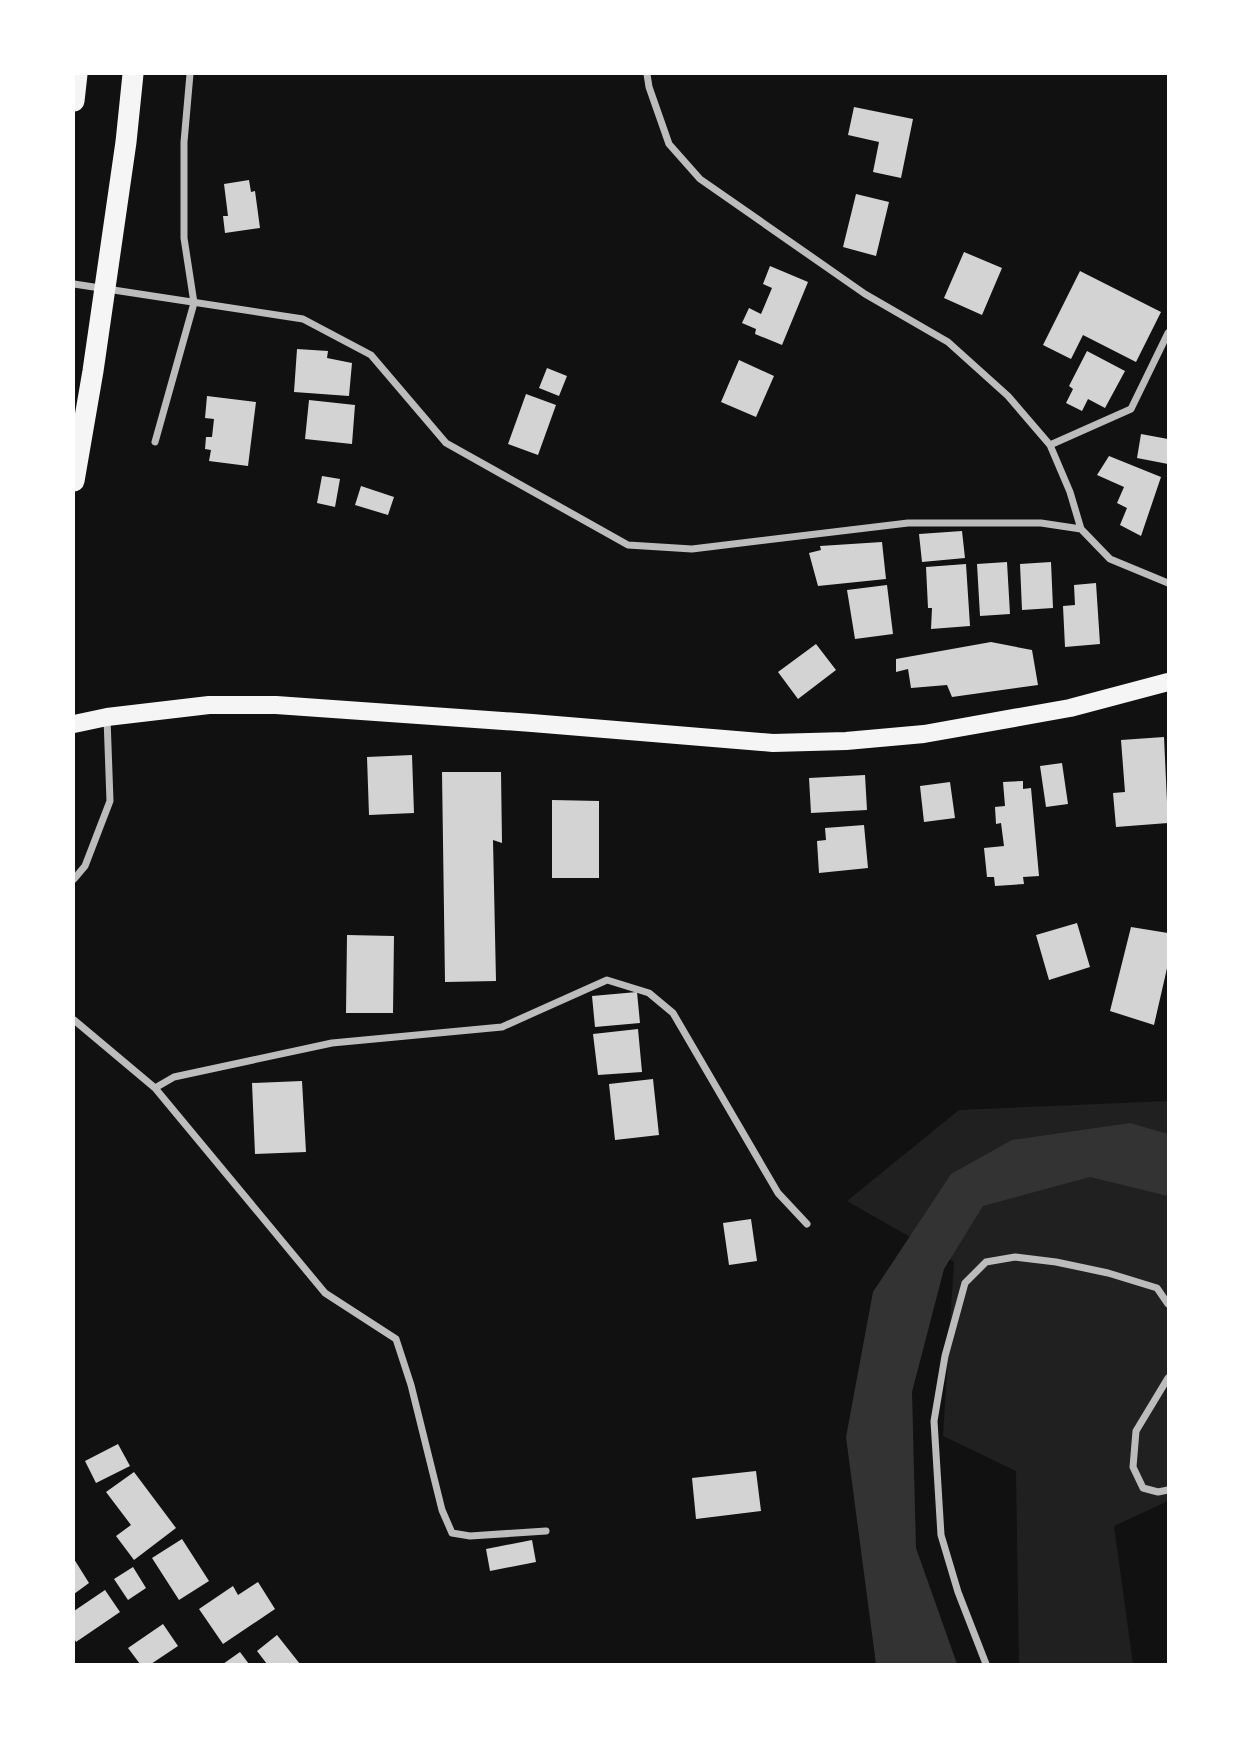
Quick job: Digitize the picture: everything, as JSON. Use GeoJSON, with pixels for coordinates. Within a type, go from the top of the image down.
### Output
{"type":"FeatureCollection","features":[{"type":"Feature","properties":{"kind":"highway"},"geometry":{"type":"LineString","coordinates":[[74,101],[77,74]]}},
{"type":"Feature","properties":{"kind":"highway"},"geometry":{"type":"LineString","coordinates":[[74,481],[105,290],[133,74]]}},
{"type":"Feature","properties":{"kind":"main road"},"geometry":{"type":"LineString","coordinates":[[74,724],[107,717],[209,705],[276,705],[773,743],[846,741],[924,734],[1070,708],[1168,682]]}},
{"type":"Feature","properties":{"kind":"street"},"geometry":{"type":"LineString","coordinates":[[155,442],[194,303],[184,238],[184,142],[190,74]]}},
{"type":"Feature","properties":{"kind":"street"},"geometry":{"type":"LineString","coordinates":[[648,74],[649,87],[669,144],[701,179],[865,294],[947,342],[1008,396],[1050,445],[1070,492],[1081,529],[1110,559],[1168,583]]}},
{"type":"Feature","properties":{"kind":"street"},"geometry":{"type":"LineString","coordinates":[[74,284],[303,319],[371,355],[446,443],[628,545],[692,549],[908,523],[1041,523],[1081,529]]}},
{"type":"Feature","properties":{"kind":"street"},"geometry":{"type":"LineString","coordinates":[[1050,445],[1131,409],[1168,333]]}},
{"type":"Feature","properties":{"kind":"street"},"geometry":{"type":"LineString","coordinates":[[74,879],[85,866],[110,801],[107,717]]}},
{"type":"Feature","properties":{"kind":"street"},"geometry":{"type":"LineString","coordinates":[[155,1088],[174,1077],[332,1043],[502,1027],[607,980],[649,993],[673,1013],[778,1193],[807,1224]]}},
{"type":"Feature","properties":{"kind":"street"},"geometry":{"type":"LineString","coordinates":[[74,1020],[155,1088],[325,1293],[396,1339],[411,1385],[442,1510],[452,1533],[470,1536],[547,1531]]}},
{"type":"Feature","properties":{"kind":"street"},"geometry":{"type":"LineString","coordinates":[[986,1664],[958,1592],[941,1535],[934,1421],[945,1356],[965,1283],[986,1262],[1015,1257],[1108,1273],[1157,1289],[1168,1304]]}},
{"type":"Feature","properties":{"kind":"street"},"geometry":{"type":"LineString","coordinates":[[1168,1378],[1136,1431],[1133,1467],[1143,1488],[1158,1492],[1168,1490]]}},
{"type":"Feature","properties":{"kind":"shaded area"},"geometry":{"type":"Polygon","coordinates":[[[1168,1101],[1168,1501],[1114,1526],[1133,1664],[1019,1664],[1016,1471],[943,1436],[954,1262],[847,1201],[959,1110],[1168,1101]]]}},
{"type":"Feature","properties":{"kind":"shaded area"},"geometry":{"type":"Polygon","coordinates":[[[1130,1123],[1168,1134],[1168,1196],[1090,1177],[983,1206],[944,1269],[912,1392],[916,1548],[957,1664],[876,1664],[846,1437],[873,1292],[951,1174],[1012,1140],[1130,1123]]]}},
{"type":"Feature","properties":{"kind":"building"},"geometry":{"type":"Polygon","coordinates":[[[854,107],[913,119],[901,178],[873,172],[879,142],[848,135],[854,107]]]}},
{"type":"Feature","properties":{"kind":"building"},"geometry":{"type":"Polygon","coordinates":[[[249,180],[251,192],[255,191],[260,228],[225,233],[223,216],[228,216],[224,184],[249,180]]]}},
{"type":"Feature","properties":{"kind":"building"},"geometry":{"type":"Polygon","coordinates":[[[856,194],[889,202],[876,256],[843,247],[856,194]]]}},
{"type":"Feature","properties":{"kind":"building"},"geometry":{"type":"Polygon","coordinates":[[[964,252],[1002,268],[982,315],[944,298],[964,252]]]}},
{"type":"Feature","properties":{"kind":"building"},"geometry":{"type":"Polygon","coordinates":[[[770,266],[808,282],[782,345],[755,334],[756,329],[742,323],[749,308],[761,314],[772,288],[763,284],[770,266]]]}},
{"type":"Feature","properties":{"kind":"building"},"geometry":{"type":"Polygon","coordinates":[[[1080,271],[1161,312],[1136,362],[1083,335],[1071,359],[1043,345],[1080,271]]]}},
{"type":"Feature","properties":{"kind":"building"},"geometry":{"type":"Polygon","coordinates":[[[297,349],[328,351],[327,358],[352,363],[349,396],[294,392],[297,349]]]}},
{"type":"Feature","properties":{"kind":"building"},"geometry":{"type":"Polygon","coordinates":[[[1087,351],[1125,371],[1105,408],[1088,399],[1082,411],[1066,403],[1073,389],[1069,386],[1087,351]]]}},
{"type":"Feature","properties":{"kind":"building"},"geometry":{"type":"Polygon","coordinates":[[[739,360],[774,376],[756,417],[721,402],[739,360]]]}},
{"type":"Feature","properties":{"kind":"building"},"geometry":{"type":"Polygon","coordinates":[[[547,368],[567,376],[559,396],[539,388],[547,368]]]}},
{"type":"Feature","properties":{"kind":"building"},"geometry":{"type":"Polygon","coordinates":[[[526,394],[556,405],[538,455],[508,444],[526,394]]]}},
{"type":"Feature","properties":{"kind":"building"},"geometry":{"type":"Polygon","coordinates":[[[207,396],[256,402],[248,466],[209,461],[211,450],[205,449],[206,437],[212,437],[214,419],[205,418],[207,396]]]}},
{"type":"Feature","properties":{"kind":"building"},"geometry":{"type":"Polygon","coordinates":[[[309,400],[355,405],[352,444],[305,439],[309,400]]]}},
{"type":"Feature","properties":{"kind":"building"},"geometry":{"type":"Polygon","coordinates":[[[1141,434],[1168,439],[1168,464],[1137,458],[1141,434]]]}},
{"type":"Feature","properties":{"kind":"building"},"geometry":{"type":"Polygon","coordinates":[[[1109,456],[1161,477],[1141,536],[1120,525],[1127,508],[1117,503],[1124,487],[1097,475],[1109,456]]]}},
{"type":"Feature","properties":{"kind":"building"},"geometry":{"type":"Polygon","coordinates":[[[322,476],[340,479],[335,507],[317,503],[322,476]]]}},
{"type":"Feature","properties":{"kind":"building"},"geometry":{"type":"Polygon","coordinates":[[[361,486],[394,497],[388,515],[355,505],[361,486]]]}},
{"type":"Feature","properties":{"kind":"building"},"geometry":{"type":"Polygon","coordinates":[[[962,531],[965,558],[922,562],[919,534],[962,531]]]}},
{"type":"Feature","properties":{"kind":"building"},"geometry":{"type":"Polygon","coordinates":[[[882,542],[886,579],[818,586],[809,553],[821,550],[820,546],[882,542]]]}},
{"type":"Feature","properties":{"kind":"building"},"geometry":{"type":"Polygon","coordinates":[[[1007,562],[1010,614],[980,616],[977,564],[1007,562]]]}},
{"type":"Feature","properties":{"kind":"building"},"geometry":{"type":"Polygon","coordinates":[[[1051,562],[1053,608],[1022,610],[1020,564],[1051,562]]]}},
{"type":"Feature","properties":{"kind":"building"},"geometry":{"type":"Polygon","coordinates":[[[966,564],[970,626],[931,629],[932,608],[928,608],[926,567],[966,564]]]}},
{"type":"Feature","properties":{"kind":"building"},"geometry":{"type":"Polygon","coordinates":[[[1096,583],[1100,644],[1065,647],[1063,606],[1075,605],[1074,585],[1096,583]]]}},
{"type":"Feature","properties":{"kind":"building"},"geometry":{"type":"Polygon","coordinates":[[[887,585],[893,634],[855,639],[847,590],[887,585]]]}},
{"type":"Feature","properties":{"kind":"building"},"geometry":{"type":"Polygon","coordinates":[[[991,642],[1032,650],[1038,685],[952,697],[947,685],[911,688],[908,669],[896,672],[896,659],[991,642]]]}},
{"type":"Feature","properties":{"kind":"building"},"geometry":{"type":"Polygon","coordinates":[[[816,644],[836,670],[798,699],[778,672],[816,644]]]}},
{"type":"Feature","properties":{"kind":"building"},"geometry":{"type":"Polygon","coordinates":[[[1164,737],[1168,823],[1116,827],[1113,793],[1125,792],[1121,740],[1164,737]]]}},
{"type":"Feature","properties":{"kind":"building"},"geometry":{"type":"Polygon","coordinates":[[[412,755],[414,813],[369,815],[367,757],[412,755]]]}},
{"type":"Feature","properties":{"kind":"building"},"geometry":{"type":"Polygon","coordinates":[[[1062,763],[1068,804],[1046,807],[1040,766],[1062,763]]]}},
{"type":"Feature","properties":{"kind":"building"},"geometry":{"type":"Polygon","coordinates":[[[442,772],[501,772],[502,843],[493,840],[496,981],[445,982],[442,772]]]}},
{"type":"Feature","properties":{"kind":"building"},"geometry":{"type":"Polygon","coordinates":[[[865,775],[867,810],[811,813],[809,778],[865,775]]]}},
{"type":"Feature","properties":{"kind":"building"},"geometry":{"type":"Polygon","coordinates":[[[1023,781],[1023,789],[1031,788],[1039,876],[1023,877],[1024,884],[995,886],[994,877],[987,877],[984,848],[1004,846],[1001,823],[996,824],[995,807],[1005,806],[1003,782],[1023,781]]]}},
{"type":"Feature","properties":{"kind":"building"},"geometry":{"type":"Polygon","coordinates":[[[950,782],[955,818],[924,822],[920,786],[950,782]]]}},
{"type":"Feature","properties":{"kind":"building"},"geometry":{"type":"Polygon","coordinates":[[[552,800],[599,801],[599,878],[552,878],[552,800]]]}},
{"type":"Feature","properties":{"kind":"building"},"geometry":{"type":"Polygon","coordinates":[[[864,825],[868,868],[819,873],[817,841],[826,840],[825,828],[864,825]]]}},
{"type":"Feature","properties":{"kind":"building"},"geometry":{"type":"Polygon","coordinates":[[[1077,923],[1090,967],[1049,980],[1036,935],[1077,923]]]}},
{"type":"Feature","properties":{"kind":"building"},"geometry":{"type":"Polygon","coordinates":[[[1131,927],[1168,933],[1168,964],[1154,1025],[1110,1011],[1131,927]]]}},
{"type":"Feature","properties":{"kind":"building"},"geometry":{"type":"Polygon","coordinates":[[[347,935],[394,936],[393,1013],[346,1013],[347,935]]]}},
{"type":"Feature","properties":{"kind":"building"},"geometry":{"type":"Polygon","coordinates":[[[637,992],[640,1023],[595,1027],[592,996],[637,992]]]}},
{"type":"Feature","properties":{"kind":"building"},"geometry":{"type":"Polygon","coordinates":[[[638,1029],[642,1072],[598,1075],[593,1034],[638,1029]]]}},
{"type":"Feature","properties":{"kind":"building"},"geometry":{"type":"Polygon","coordinates":[[[653,1079],[659,1135],[615,1140],[609,1084],[653,1079]]]}},
{"type":"Feature","properties":{"kind":"building"},"geometry":{"type":"Polygon","coordinates":[[[302,1081],[306,1152],[255,1154],[252,1083],[302,1081]]]}},
{"type":"Feature","properties":{"kind":"building"},"geometry":{"type":"Polygon","coordinates":[[[751,1219],[757,1261],[729,1265],[723,1223],[751,1219]]]}},
{"type":"Feature","properties":{"kind":"building"},"geometry":{"type":"Polygon","coordinates":[[[118,1444],[130,1466],[96,1483],[85,1461],[118,1444]]]}},
{"type":"Feature","properties":{"kind":"building"},"geometry":{"type":"Polygon","coordinates":[[[756,1471],[761,1511],[696,1519],[692,1478],[756,1471]]]}},
{"type":"Feature","properties":{"kind":"building"},"geometry":{"type":"Polygon","coordinates":[[[134,1472],[176,1528],[134,1560],[116,1536],[131,1525],[106,1492],[134,1472]]]}},
{"type":"Feature","properties":{"kind":"building"},"geometry":{"type":"Polygon","coordinates":[[[182,1539],[209,1581],[179,1600],[152,1558],[182,1539]]]}},
{"type":"Feature","properties":{"kind":"building"},"geometry":{"type":"Polygon","coordinates":[[[532,1540],[536,1562],[490,1571],[486,1549],[532,1540]]]}},
{"type":"Feature","properties":{"kind":"building"},"geometry":{"type":"Polygon","coordinates":[[[74,1559],[89,1583],[74,1594],[74,1559]]]}},
{"type":"Feature","properties":{"kind":"building"},"geometry":{"type":"Polygon","coordinates":[[[133,1567],[146,1588],[128,1600],[114,1579],[133,1567]]]}},
{"type":"Feature","properties":{"kind":"building"},"geometry":{"type":"Polygon","coordinates":[[[258,1582],[275,1609],[223,1644],[199,1609],[233,1586],[238,1595],[258,1582]]]}},
{"type":"Feature","properties":{"kind":"building"},"geometry":{"type":"Polygon","coordinates":[[[105,1590],[120,1612],[76,1642],[74,1611],[105,1590]]]}},
{"type":"Feature","properties":{"kind":"building"},"geometry":{"type":"Polygon","coordinates":[[[163,1624],[178,1646],[151,1664],[140,1664],[128,1648],[163,1624]]]}},
{"type":"Feature","properties":{"kind":"building"},"geometry":{"type":"Polygon","coordinates":[[[277,1635],[300,1664],[267,1664],[257,1651],[277,1635]]]}},
{"type":"Feature","properties":{"kind":"building"},"geometry":{"type":"Polygon","coordinates":[[[240,1652],[249,1664],[223,1664],[240,1652]]]}}]}
